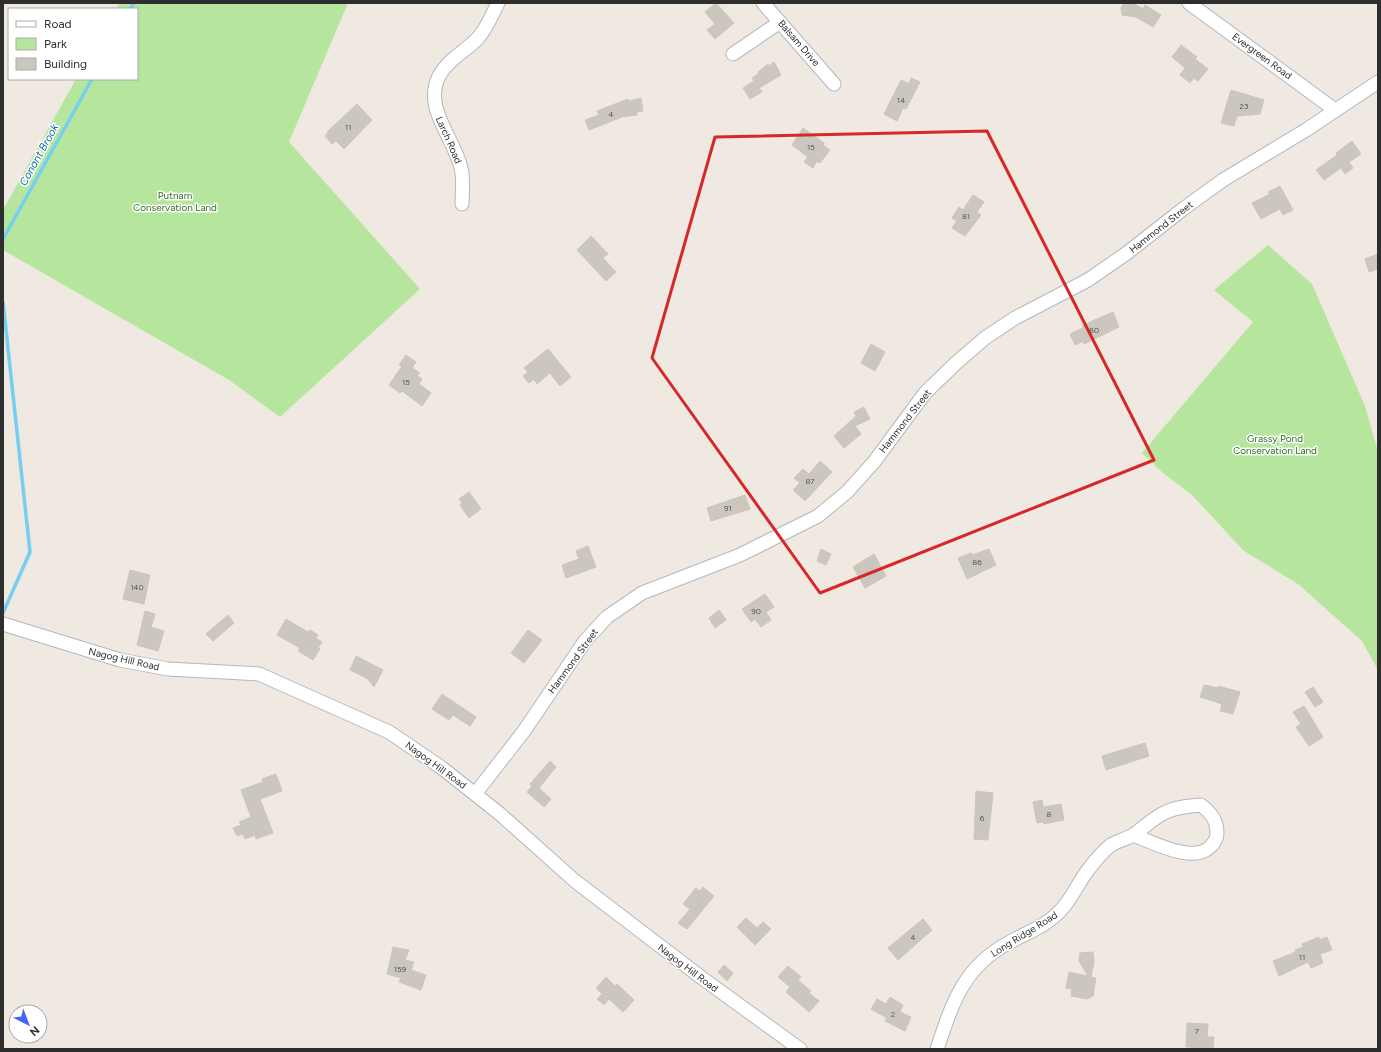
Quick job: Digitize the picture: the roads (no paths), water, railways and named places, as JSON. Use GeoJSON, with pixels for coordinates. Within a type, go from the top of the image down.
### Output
{"type":"FeatureCollection","features":[{"type":"Feature","properties":{"kind":"street","name":"Larch Road"},"geometry":{"type":"LineString","coordinates":[[462,204],[462,168],[437,113],[435,98],[436,89],[438,79],[445,66],[480,35],[498,3]]}},
{"type":"Feature","properties":{"kind":"street","name":"Balsam Drive"},"geometry":{"type":"LineString","coordinates":[[763,3],[834,84]]}},
{"type":"Feature","properties":{"kind":"street","name":"Evergreen Road"},"geometry":{"type":"LineString","coordinates":[[1189,3],[1336,110]]}},
{"type":"Feature","properties":{"kind":"street"},"geometry":{"type":"LineString","coordinates":[[733,54],[780,22]]}},
{"type":"Feature","properties":{"kind":"street","name":"Hammond Street"},"geometry":{"type":"LineString","coordinates":[[475,794],[524,731],[585,641],[607,617],[642,593],[740,555],[818,516],[847,492],[874,462],[925,393],[985,338],[1015,318],[1088,280],[1127,253],[1223,180],[1336,110],[1378,82]]}},
{"type":"Feature","properties":{"kind":"street","name":"Nagog Hill Road"},"geometry":{"type":"LineString","coordinates":[[3,624],[134,662],[168,669],[259,674],[389,732],[442,768],[500,814],[575,881],[702,978],[800,1049]]}},
{"type":"Feature","properties":{"kind":"street","name":"Long Ridge Road"},"geometry":{"type":"LineString","coordinates":[[937,1049],[958,994],[968,976],[978,964],[1009,942],[1036,929],[1056,916],[1066,906],[1088,869],[1106,850],[1133,835],[1165,812],[1181,807],[1201,805],[1211,812],[1216,820],[1216,841],[1208,850],[1198,854],[1171,850],[1133,835]]}},
{"type":"Feature","properties":{"kind":"waterway","name":"Conant Brook"},"geometry":{"type":"LineString","coordinates":[[131,8],[134,3]]}},
{"type":"Feature","properties":{"kind":"waterway","name":"Conant Brook"},"geometry":{"type":"LineString","coordinates":[[3,239],[91,80]]}},
{"type":"Feature","properties":{"kind":"waterway","name":"Conant Brook"},"geometry":{"type":"LineString","coordinates":[[3,302],[30,552],[3,613]]}},
{"type":"Feature","properties":{"kind":"park label","name":"Putnam Conservation Land"},"geometry":{"type":"Point","coordinates":[175,200]}},
{"type":"Feature","properties":{"kind":"park label","name":"Grassy Pond Conservation Land"},"geometry":{"type":"Point","coordinates":[1275,444]}}]}
